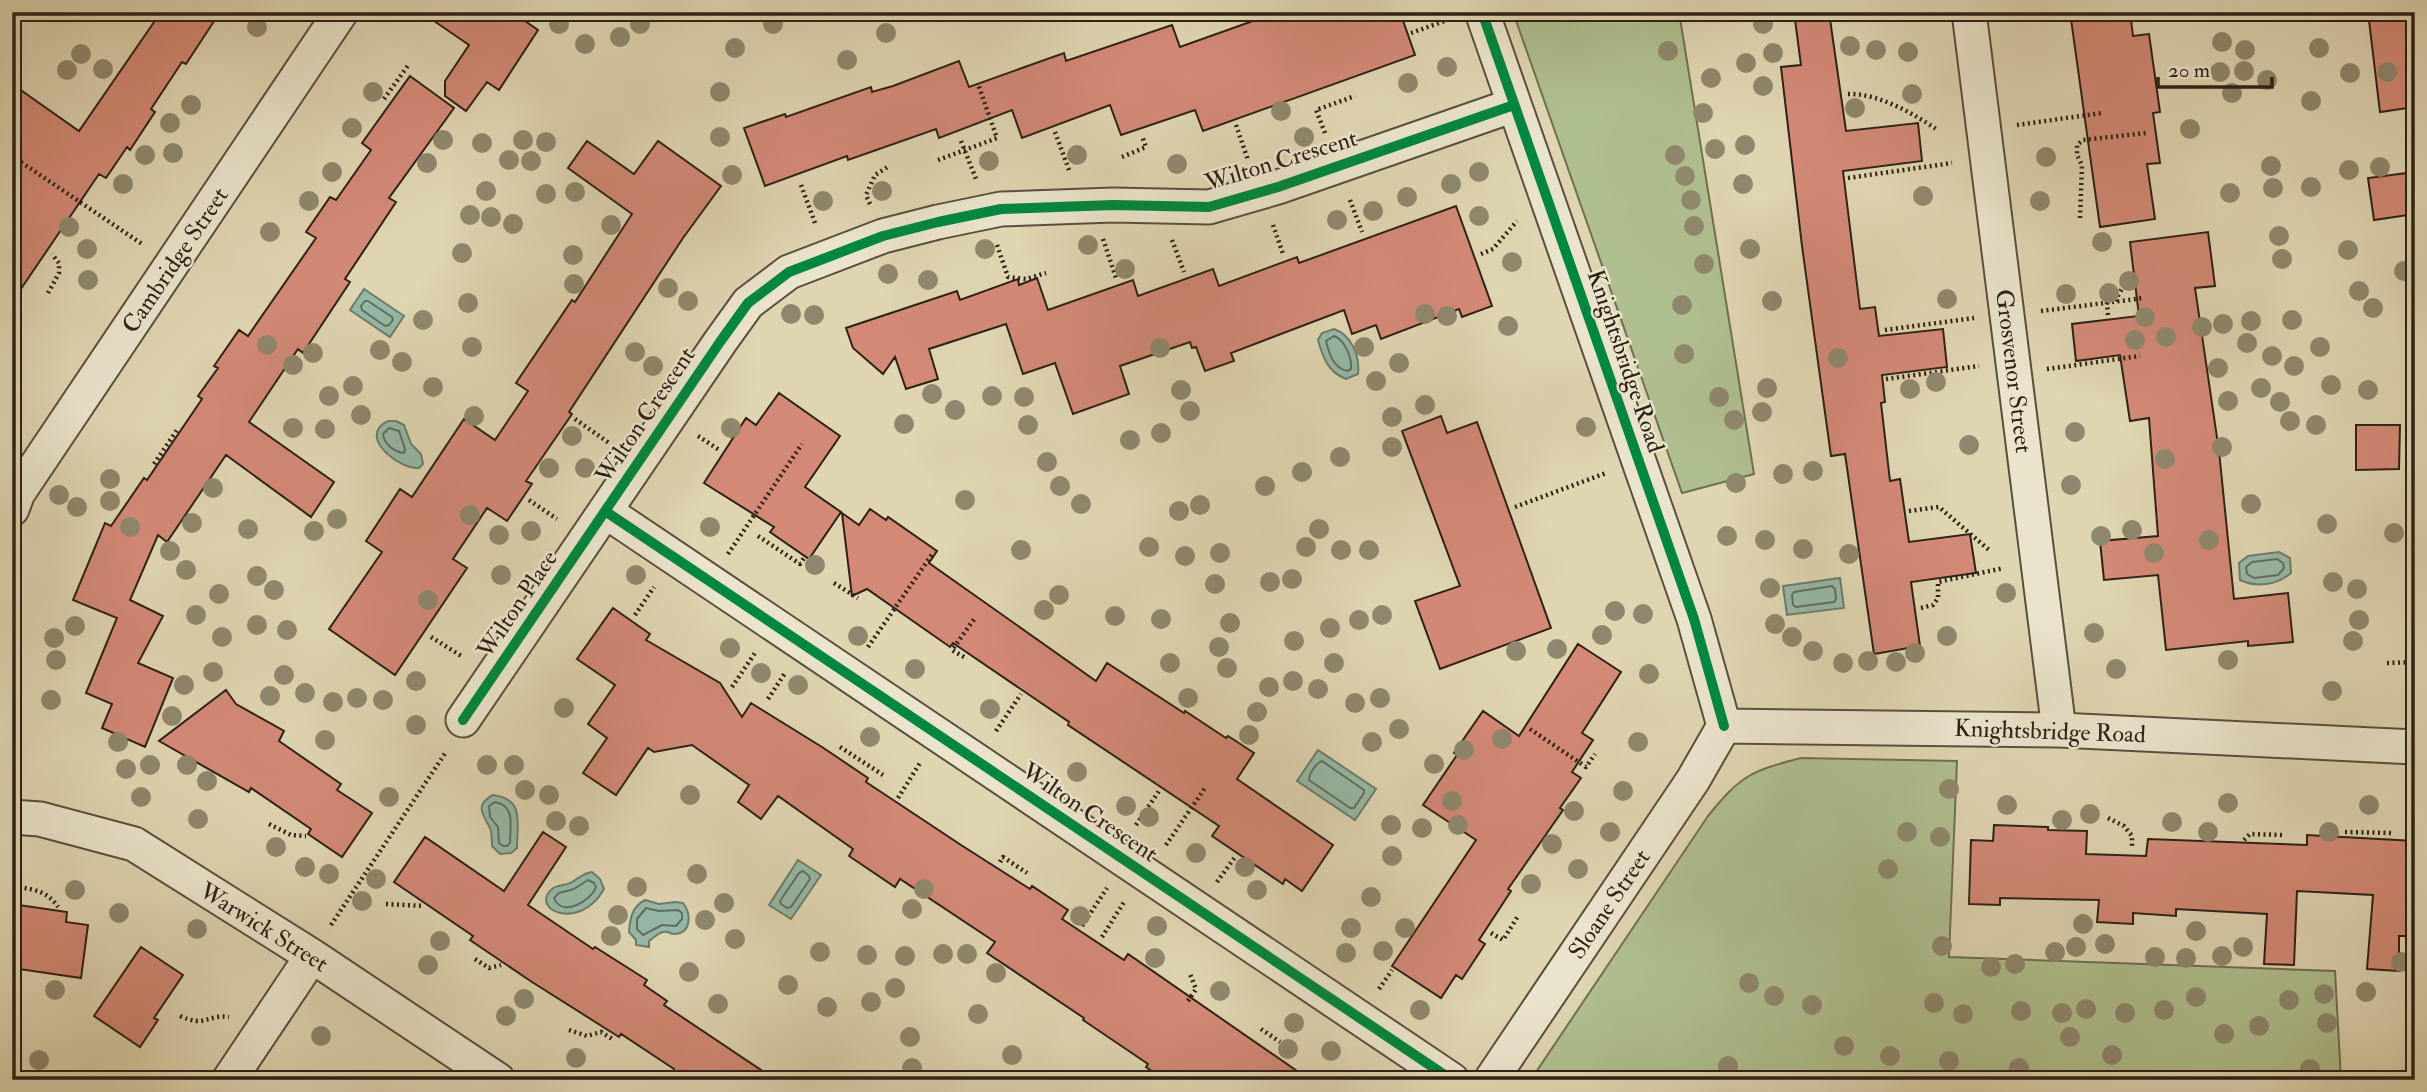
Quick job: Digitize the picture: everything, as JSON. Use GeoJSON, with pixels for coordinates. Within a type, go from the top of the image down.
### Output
{"type":"FeatureCollection","features":[{"type":"Feature","properties":{"kind":"street","name":"Cambridge Street"},"geometry":{"type":"LineString","coordinates":[[12,509],[18,493],[341,12]]}},
{"type":"Feature","properties":{"kind":"street","name":"Grosvenor Street"},"geometry":{"type":"LineString","coordinates":[[1969,12],[2059,730]]}},
{"type":"Feature","properties":{"kind":"street","name":"Knightsbridge Road"},"geometry":{"type":"LineString","coordinates":[[1467,15],[1514,105],[1694,619],[1724,726],[2059,730],[2415,747]]}},
{"type":"Feature","properties":{"kind":"street","name":"Wilton Crescent"},"geometry":{"type":"LineString","coordinates":[[1452,1080],[605,511],[748,303],[794,270],[883,236],[1001,209],[1113,205],[1209,207],[1278,187],[1514,105]]}},
{"type":"Feature","properties":{"kind":"street","name":"Wilton Place"},"geometry":{"type":"LineString","coordinates":[[463,720],[605,511]]}},
{"type":"Feature","properties":{"kind":"street","name":"Sloane Street"},"geometry":{"type":"LineString","coordinates":[[1491,1080],[1693,780],[1724,726]]}},
{"type":"Feature","properties":{"kind":"street","name":"Warwick Street"},"geometry":{"type":"LineString","coordinates":[[12,817],[40,819],[134,844],[312,956],[498,1080]]}},
{"type":"Feature","properties":{"kind":"street"},"geometry":{"type":"LineString","coordinates":[[229,1080],[312,956]]}},
{"type":"Feature","properties":{"kind":"path"},"geometry":{"type":"LineString","coordinates":[[1411,33],[1467,15]]}},
{"type":"Feature","properties":{"kind":"path"},"geometry":{"type":"LineString","coordinates":[[384,99],[409,64]]}},
{"type":"Feature","properties":{"kind":"path"},"geometry":{"type":"LineString","coordinates":[[938,160],[997,138],[978,84]]}},
{"type":"Feature","properties":{"kind":"path"},"geometry":{"type":"LineString","coordinates":[[1848,94],[1884,101],[1901,110],[1912,112],[1936,129]]}},
{"type":"Feature","properties":{"kind":"path"},"geometry":{"type":"LineString","coordinates":[[1328,140],[1316,110],[1355,96]]}},
{"type":"Feature","properties":{"kind":"path"},"geometry":{"type":"LineString","coordinates":[[2009,126],[2102,113]]}},
{"type":"Feature","properties":{"kind":"path"},"geometry":{"type":"LineString","coordinates":[[1236,125],[1251,166]]}},
{"type":"Feature","properties":{"kind":"path"},"geometry":{"type":"LineString","coordinates":[[1055,132],[1073,182]]}},
{"type":"Feature","properties":{"kind":"path"},"geometry":{"type":"LineString","coordinates":[[2080,218],[2082,164],[2077,155],[2077,145],[2083,140],[2146,133]]}},
{"type":"Feature","properties":{"kind":"path"},"geometry":{"type":"LineString","coordinates":[[1122,157],[1146,147],[1142,136]]}},
{"type":"Feature","properties":{"kind":"path"},"geometry":{"type":"LineString","coordinates":[[961,141],[979,187]]}},
{"type":"Feature","properties":{"kind":"path"},"geometry":{"type":"LineString","coordinates":[[12,156],[172,263]]}},
{"type":"Feature","properties":{"kind":"path"},"geometry":{"type":"LineString","coordinates":[[1848,178],[1952,163]]}},
{"type":"Feature","properties":{"kind":"path"},"geometry":{"type":"LineString","coordinates":[[873,212],[866,195],[875,175],[889,166]]}},
{"type":"Feature","properties":{"kind":"path"},"geometry":{"type":"LineString","coordinates":[[801,185],[818,230]]}},
{"type":"Feature","properties":{"kind":"path"},"geometry":{"type":"LineString","coordinates":[[1346,189],[1362,232]]}},
{"type":"Feature","properties":{"kind":"path"},"geometry":{"type":"LineString","coordinates":[[1269,215],[1283,254]]}},
{"type":"Feature","properties":{"kind":"path"},"geometry":{"type":"LineString","coordinates":[[1481,254],[1493,249],[1522,215]]}},
{"type":"Feature","properties":{"kind":"path"},"geometry":{"type":"LineString","coordinates":[[1169,231],[1184,272]]}},
{"type":"Feature","properties":{"kind":"path"},"geometry":{"type":"LineString","coordinates":[[1101,234],[1116,278]]}},
{"type":"Feature","properties":{"kind":"path"},"geometry":{"type":"LineString","coordinates":[[993,237],[1008,276],[1026,279],[1046,274]]}},
{"type":"Feature","properties":{"kind":"path"},"geometry":{"type":"LineString","coordinates":[[48,293],[59,273],[60,263],[52,254]]}},
{"type":"Feature","properties":{"kind":"path"},"geometry":{"type":"LineString","coordinates":[[2115,301],[2123,287],[2135,286]]}},
{"type":"Feature","properties":{"kind":"path"},"geometry":{"type":"LineString","coordinates":[[2032,312],[2144,298]]}},
{"type":"Feature","properties":{"kind":"path"},"geometry":{"type":"LineString","coordinates":[[2107,302],[2108,316]]}},
{"type":"Feature","properties":{"kind":"path"},"geometry":{"type":"LineString","coordinates":[[1885,330],[1974,318]]}},
{"type":"Feature","properties":{"kind":"path"},"geometry":{"type":"LineString","coordinates":[[2040,370],[2140,356]]}},
{"type":"Feature","properties":{"kind":"path"},"geometry":{"type":"LineString","coordinates":[[1886,379],[1981,366]]}},
{"type":"Feature","properties":{"kind":"path"},"geometry":{"type":"LineString","coordinates":[[575,419],[618,449]]}},
{"type":"Feature","properties":{"kind":"path"},"geometry":{"type":"LineString","coordinates":[[154,464],[177,430]]}},
{"type":"Feature","properties":{"kind":"path"},"geometry":{"type":"LineString","coordinates":[[690,432],[721,451]]}},
{"type":"Feature","properties":{"kind":"path"},"geometry":{"type":"LineString","coordinates":[[723,561],[802,444]]}},
{"type":"Feature","properties":{"kind":"path"},"geometry":{"type":"LineString","coordinates":[[1515,507],[1612,471]]}},
{"type":"Feature","properties":{"kind":"path"},"geometry":{"type":"LineString","coordinates":[[529,500],[567,525]]}},
{"type":"Feature","properties":{"kind":"path"},"geometry":{"type":"LineString","coordinates":[[1909,510],[1939,507],[1989,550]]}},
{"type":"Feature","properties":{"kind":"path"},"geometry":{"type":"LineString","coordinates":[[758,536],[800,564],[804,558]]}},
{"type":"Feature","properties":{"kind":"path"},"geometry":{"type":"LineString","coordinates":[[864,654],[933,552]]}},
{"type":"Feature","properties":{"kind":"path"},"geometry":{"type":"LineString","coordinates":[[1921,607],[1933,605],[1938,597],[1938,582],[2006,568]]}},
{"type":"Feature","properties":{"kind":"path"},"geometry":{"type":"LineString","coordinates":[[635,615],[657,581]]}},
{"type":"Feature","properties":{"kind":"path"},"geometry":{"type":"LineString","coordinates":[[834,583],[858,598]]}},
{"type":"Feature","properties":{"kind":"path"},"geometry":{"type":"LineString","coordinates":[[964,657],[953,650],[975,618]]}},
{"type":"Feature","properties":{"kind":"path"},"geometry":{"type":"LineString","coordinates":[[431,637],[464,657]]}},
{"type":"Feature","properties":{"kind":"path"},"geometry":{"type":"LineString","coordinates":[[732,687],[758,648]]}},
{"type":"Feature","properties":{"kind":"path"},"geometry":{"type":"LineString","coordinates":[[2387,663],[2415,662]]}},
{"type":"Feature","properties":{"kind":"path"},"geometry":{"type":"LineString","coordinates":[[768,699],[789,668]]}},
{"type":"Feature","properties":{"kind":"path"},"geometry":{"type":"LineString","coordinates":[[990,740],[1021,694]]}},
{"type":"Feature","properties":{"kind":"path"},"geometry":{"type":"LineString","coordinates":[[312,956],[456,736],[463,720]]}},
{"type":"Feature","properties":{"kind":"path"},"geometry":{"type":"LineString","coordinates":[[1530,729],[1586,767],[1595,754]]}},
{"type":"Feature","properties":{"kind":"path"},"geometry":{"type":"LineString","coordinates":[[840,747],[883,775]]}},
{"type":"Feature","properties":{"kind":"path"},"geometry":{"type":"LineString","coordinates":[[898,798],[923,758]]}},
{"type":"Feature","properties":{"kind":"path"},"geometry":{"type":"LineString","coordinates":[[1160,853],[1205,788]]}},
{"type":"Feature","properties":{"kind":"path"},"geometry":{"type":"LineString","coordinates":[[1130,833],[1159,792]]}},
{"type":"Feature","properties":{"kind":"path"},"geometry":{"type":"LineString","coordinates":[[2108,818],[2124,826],[2132,836],[2132,849]]}},
{"type":"Feature","properties":{"kind":"path"},"geometry":{"type":"LineString","coordinates":[[269,824],[291,835],[306,836]]}},
{"type":"Feature","properties":{"kind":"path"},"geometry":{"type":"LineString","coordinates":[[2345,832],[2394,833]]}},
{"type":"Feature","properties":{"kind":"path"},"geometry":{"type":"LineString","coordinates":[[2244,839],[2250,834],[2284,835]]}},
{"type":"Feature","properties":{"kind":"path"},"geometry":{"type":"LineString","coordinates":[[1000,862],[1003,857],[1027,873]]}},
{"type":"Feature","properties":{"kind":"path"},"geometry":{"type":"LineString","coordinates":[[1213,889],[1235,857]]}},
{"type":"Feature","properties":{"kind":"path"},"geometry":{"type":"LineString","coordinates":[[1082,926],[1110,883]]}},
{"type":"Feature","properties":{"kind":"path"},"geometry":{"type":"LineString","coordinates":[[19,887],[41,891],[52,898],[58,907]]}},
{"type":"Feature","properties":{"kind":"path"},"geometry":{"type":"LineString","coordinates":[[1102,937],[1129,895]]}},
{"type":"Feature","properties":{"kind":"path"},"geometry":{"type":"LineString","coordinates":[[386,904],[424,906]]}},
{"type":"Feature","properties":{"kind":"path"},"geometry":{"type":"LineString","coordinates":[[1491,933],[1503,940],[1518,916]]}},
{"type":"Feature","properties":{"kind":"path"},"geometry":{"type":"LineString","coordinates":[[475,959],[489,968],[501,965]]}},
{"type":"Feature","properties":{"kind":"path"},"geometry":{"type":"LineString","coordinates":[[1374,996],[1392,970]]}},
{"type":"Feature","properties":{"kind":"path"},"geometry":{"type":"LineString","coordinates":[[1188,1001],[1196,989],[1190,974]]}},
{"type":"Feature","properties":{"kind":"path"},"geometry":{"type":"LineString","coordinates":[[1261,1029],[1280,1042]]}},
{"type":"Feature","properties":{"kind":"path"},"geometry":{"type":"LineString","coordinates":[[569,1030],[587,1036],[601,1032],[614,1040]]}},
{"type":"Feature","properties":{"kind":"shaded area"},"geometry":{"type":"Polygon","coordinates":[[[1513,12],[1679,12],[1754,474],[1682,493],[1513,12]]]}},
{"type":"Feature","properties":{"kind":"shaded area"},"geometry":{"type":"Polygon","coordinates":[[[1801,758],[1957,761],[1949,957],[2335,971],[2341,1080],[1532,1078],[1719,802],[1748,776],[1801,758]]]}},
{"type":"Feature","properties":{"kind":"water"},"geometry":{"type":"Polygon","coordinates":[[[364,289],[404,316],[390,337],[350,310],[364,289]]]}},
{"type":"Feature","properties":{"kind":"water"},"geometry":{"type":"Polygon","coordinates":[[[1334,329],[1350,341],[1357,360],[1358,374],[1346,379],[1327,364],[1318,340],[1322,333],[1334,329]]]}},
{"type":"Feature","properties":{"kind":"water"},"geometry":{"type":"Polygon","coordinates":[[[388,421],[404,425],[411,444],[421,454],[423,464],[419,468],[402,464],[384,451],[377,435],[379,427],[388,421]]]}},
{"type":"Feature","properties":{"kind":"water"},"geometry":{"type":"Polygon","coordinates":[[[2279,552],[2290,558],[2291,573],[2273,583],[2260,584],[2240,580],[2239,563],[2248,556],[2279,552]]]}},
{"type":"Feature","properties":{"kind":"water"},"geometry":{"type":"Polygon","coordinates":[[[1840,578],[1844,608],[1787,615],[1783,586],[1840,578]]]}},
{"type":"Feature","properties":{"kind":"water"},"geometry":{"type":"Polygon","coordinates":[[[1318,750],[1376,789],[1355,820],[1297,781],[1318,750]]]}},
{"type":"Feature","properties":{"kind":"water"},"geometry":{"type":"Polygon","coordinates":[[[493,795],[503,797],[515,807],[518,821],[517,848],[511,853],[500,854],[492,846],[491,830],[482,806],[493,795]]]}},
{"type":"Feature","properties":{"kind":"water"},"geometry":{"type":"Polygon","coordinates":[[[798,860],[821,875],[791,919],[769,905],[798,860]]]}},
{"type":"Feature","properties":{"kind":"water"},"geometry":{"type":"Polygon","coordinates":[[[592,872],[600,879],[604,889],[594,902],[583,910],[560,913],[547,904],[547,897],[552,889],[592,872]]]}},
{"type":"Feature","properties":{"kind":"water"},"geometry":{"type":"Polygon","coordinates":[[[645,900],[659,904],[683,903],[688,917],[685,930],[675,934],[659,933],[649,941],[649,947],[636,945],[636,940],[629,932],[630,922],[634,910],[645,900]]]}},
{"type":"Feature","properties":{"kind":"building"},"geometry":{"type":"Polygon","coordinates":[[[161,12],[220,12],[186,64],[182,62],[151,109],[155,112],[130,150],[127,147],[106,178],[99,174],[12,302],[12,84],[79,131],[161,12]]]}},
{"type":"Feature","properties":{"kind":"building"},"geometry":{"type":"Polygon","coordinates":[[[421,12],[512,12],[538,30],[499,90],[487,82],[466,111],[445,96],[445,81],[469,45],[421,12]]]}},
{"type":"Feature","properties":{"kind":"building"},"geometry":{"type":"Polygon","coordinates":[[[1278,12],[1400,12],[1415,55],[1203,131],[1195,110],[1121,135],[1110,105],[1022,138],[1012,110],[939,138],[936,129],[848,160],[847,156],[765,186],[744,128],[785,114],[786,117],[871,87],[872,92],[893,86],[959,61],[969,87],[1064,53],[1066,61],[1172,25],[1180,47],[1278,12]]]}},
{"type":"Feature","properties":{"kind":"building"},"geometry":{"type":"Polygon","coordinates":[[[1794,12],[1829,12],[1846,131],[1918,123],[1922,161],[1843,171],[1860,309],[1875,307],[1879,336],[1943,329],[1947,367],[1882,375],[1885,402],[1881,403],[1890,481],[1900,479],[1909,542],[1970,534],[1976,573],[1911,582],[1920,646],[1874,654],[1845,454],[1831,456],[1802,246],[1781,67],[1801,65],[1794,12]]]}},
{"type":"Feature","properties":{"kind":"building"},"geometry":{"type":"Polygon","coordinates":[[[2070,12],[2130,12],[2133,36],[2149,34],[2160,112],[2153,113],[2160,163],[2147,164],[2155,219],[2100,227],[2070,12]]]}},
{"type":"Feature","properties":{"kind":"building"},"geometry":{"type":"Polygon","coordinates":[[[2368,12],[2415,12],[2415,107],[2380,112],[2368,12]]]}},
{"type":"Feature","properties":{"kind":"building"},"geometry":{"type":"Polygon","coordinates":[[[410,76],[454,108],[389,198],[396,202],[345,279],[350,282],[303,353],[298,349],[249,422],[334,482],[311,517],[226,455],[167,542],[158,535],[130,600],[163,616],[138,663],[173,678],[145,747],[102,728],[112,704],[86,693],[117,618],[73,600],[105,523],[111,526],[144,478],[147,480],[202,399],[198,396],[218,368],[214,366],[239,330],[248,336],[316,238],[306,232],[330,197],[336,200],[371,150],[362,143],[410,76]]]}},
{"type":"Feature","properties":{"kind":"building"},"geometry":{"type":"Polygon","coordinates":[[[587,141],[634,174],[658,141],[721,186],[683,238],[569,412],[572,414],[526,481],[532,484],[507,521],[487,508],[453,559],[467,568],[395,675],[329,629],[382,552],[366,541],[400,489],[412,497],[464,419],[495,440],[528,391],[516,383],[572,300],[575,302],[632,214],[568,168],[587,141]]]}},
{"type":"Feature","properties":{"kind":"building"},"geometry":{"type":"Polygon","coordinates":[[[2415,172],[2415,214],[2374,220],[2368,178],[2415,172]]]}},
{"type":"Feature","properties":{"kind":"building"},"geometry":{"type":"Polygon","coordinates":[[[1456,206],[1492,306],[1462,317],[1459,309],[1381,339],[1376,325],[1352,334],[1344,310],[1231,353],[1234,361],[1205,371],[1196,347],[1192,348],[1190,342],[1120,366],[1129,394],[1073,414],[1055,363],[1023,374],[1006,324],[929,349],[938,379],[906,389],[895,357],[883,374],[853,348],[846,328],[957,291],[960,300],[1018,279],[1019,285],[1037,278],[1048,310],[1133,280],[1138,296],[1213,269],[1219,286],[1297,257],[1299,263],[1456,206]]]}},
{"type":"Feature","properties":{"kind":"building"},"geometry":{"type":"Polygon","coordinates":[[[2208,232],[2215,286],[2195,288],[2219,451],[2234,599],[2288,593],[2293,642],[2248,646],[2248,641],[2166,650],[2158,575],[2104,580],[2100,541],[2158,536],[2149,418],[2130,421],[2120,355],[2076,361],[2072,324],[2139,316],[2130,242],[2208,232]]]}},
{"type":"Feature","properties":{"kind":"building"},"geometry":{"type":"Polygon","coordinates":[[[779,393],[840,436],[805,487],[841,512],[809,559],[770,532],[774,527],[704,483],[746,418],[756,425],[779,393]]]}},
{"type":"Feature","properties":{"kind":"building"},"geometry":{"type":"Polygon","coordinates":[[[1441,416],[1447,433],[1477,422],[1551,628],[1440,669],[1415,601],[1460,586],[1402,431],[1441,416]]]}},
{"type":"Feature","properties":{"kind":"building"},"geometry":{"type":"Polygon","coordinates":[[[2356,425],[2400,425],[2399,469],[2356,470],[2356,425]]]}},
{"type":"Feature","properties":{"kind":"building"},"geometry":{"type":"Polygon","coordinates":[[[870,509],[886,520],[888,517],[937,551],[929,563],[1096,681],[1107,663],[1184,713],[1185,711],[1254,753],[1237,779],[1333,845],[1302,891],[1285,879],[1283,884],[1212,836],[1219,826],[1068,725],[1069,722],[953,643],[950,647],[867,589],[852,596],[842,513],[859,525],[870,509]]]}},
{"type":"Feature","properties":{"kind":"building"},"geometry":{"type":"Polygon","coordinates":[[[613,608],[650,634],[646,640],[720,683],[742,717],[751,703],[822,747],[868,778],[866,782],[961,845],[1068,910],[1062,919],[1124,960],[1128,954],[1310,1080],[1164,1080],[1146,1067],[1148,1064],[1083,1020],[1084,1018],[987,953],[995,942],[900,879],[895,887],[849,856],[853,849],[778,796],[761,819],[738,802],[749,785],[692,745],[654,752],[648,748],[616,795],[583,773],[607,738],[588,724],[615,685],[577,659],[613,608]]]}},
{"type":"Feature","properties":{"kind":"building"},"geometry":{"type":"Polygon","coordinates":[[[1578,644],[1621,672],[1582,733],[1593,740],[1572,772],[1581,778],[1560,808],[1563,810],[1508,889],[1511,891],[1479,940],[1485,944],[1462,979],[1456,975],[1441,998],[1392,966],[1476,840],[1423,805],[1483,711],[1519,736],[1578,644]]]}},
{"type":"Feature","properties":{"kind":"building"},"geometry":{"type":"Polygon","coordinates":[[[226,690],[236,704],[284,731],[279,741],[341,784],[337,790],[372,813],[342,857],[308,834],[311,829],[251,788],[249,792],[159,741],[226,690]]]}},
{"type":"Feature","properties":{"kind":"building"},"geometry":{"type":"Polygon","coordinates":[[[1994,825],[2087,831],[2086,854],[2146,856],[2148,839],[2307,845],[2307,835],[2415,841],[2415,936],[2399,936],[2399,971],[2367,969],[2373,895],[2297,891],[2294,965],[2264,964],[2267,914],[2176,909],[2176,916],[2133,913],[2133,924],[2097,922],[2099,900],[2000,898],[2000,905],[1969,904],[1971,840],[1993,841],[1994,825]]]}},
{"type":"Feature","properties":{"kind":"building"},"geometry":{"type":"Polygon","coordinates":[[[543,832],[566,847],[528,905],[593,949],[595,947],[647,980],[644,985],[667,1001],[664,1005],[776,1080],[668,1080],[674,1069],[621,1034],[619,1037],[532,982],[470,940],[473,936],[394,882],[425,837],[504,891],[543,832]]]}},
{"type":"Feature","properties":{"kind":"building"},"geometry":{"type":"Polygon","coordinates":[[[12,904],[67,912],[66,922],[88,925],[81,978],[12,968],[12,904]]]}},
{"type":"Feature","properties":{"kind":"building"},"geometry":{"type":"Polygon","coordinates":[[[141,947],[183,975],[154,1018],[158,1020],[140,1047],[94,1016],[141,947]]]}},
{"type":"Feature","properties":{"kind":"cycle path"},"geometry":{"type":"LineString","coordinates":[[1482,12],[1694,619],[1724,726]]}},
{"type":"Feature","properties":{"kind":"cycle path"},"geometry":{"type":"LineString","coordinates":[[463,720],[748,303],[789,272],[883,236],[1001,209],[1113,205],[1209,207],[1278,187],[1514,105]]}},
{"type":"Feature","properties":{"kind":"cycle path"},"geometry":{"type":"LineString","coordinates":[[605,511],[1452,1080]]}}]}
